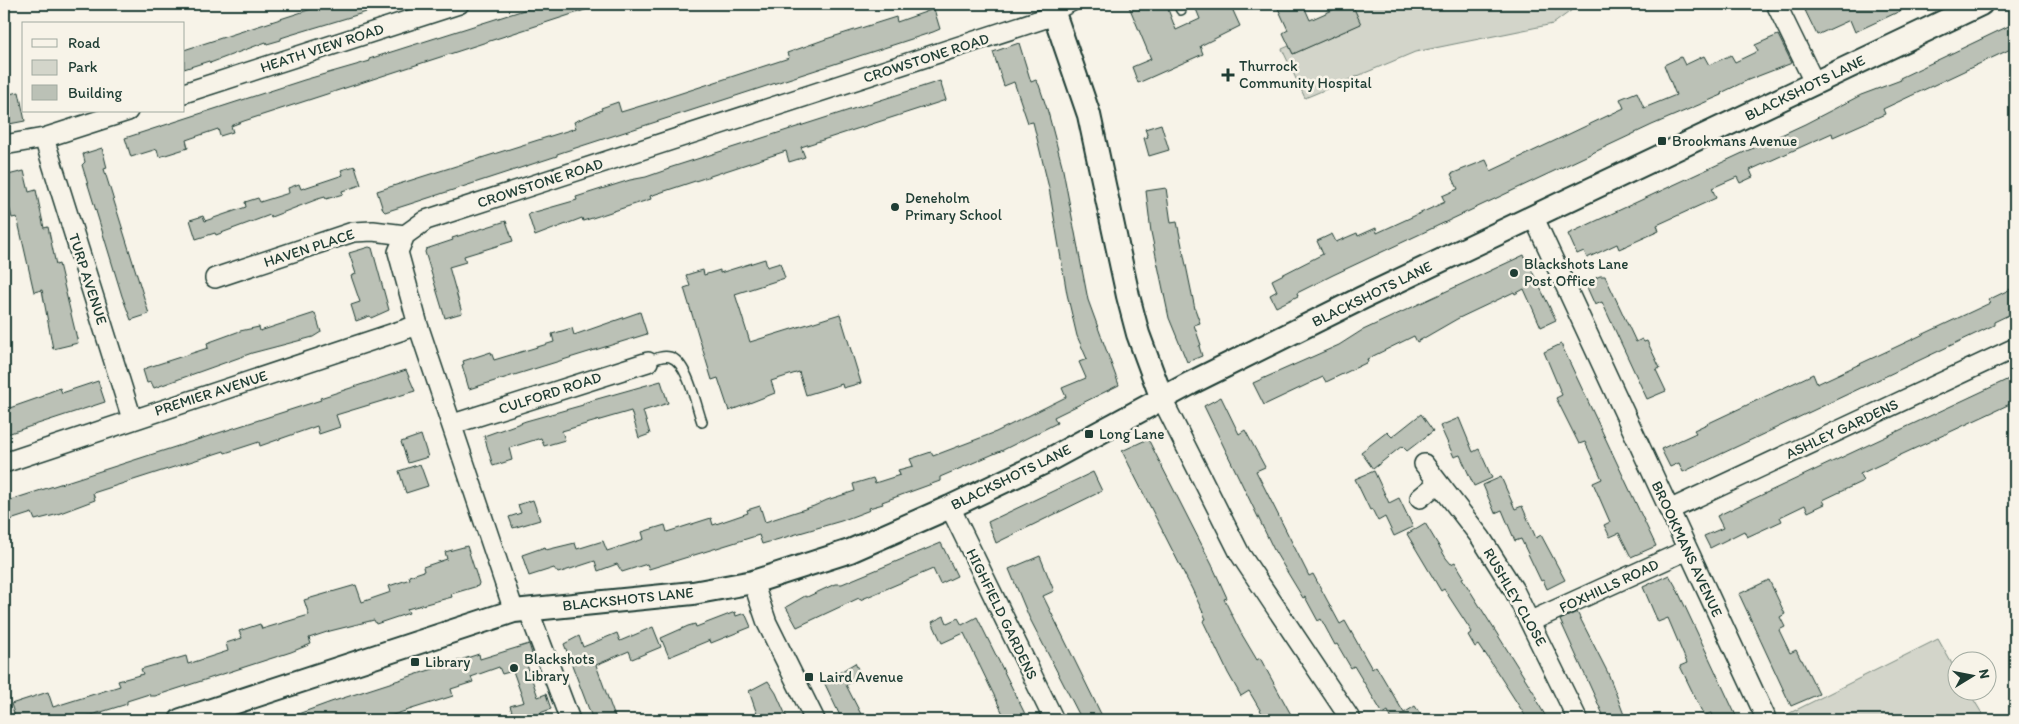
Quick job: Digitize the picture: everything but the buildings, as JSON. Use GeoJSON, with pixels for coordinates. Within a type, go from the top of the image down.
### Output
{"type":"FeatureCollection","features":[{"type":"Feature","properties":{"kind":"street","name":"HEATH VIEW ROAD"},"geometry":{"type":"LineString","coordinates":[[185,93],[460,4]]}},
{"type":"Feature","properties":{"kind":"street"},"geometry":{"type":"LineString","coordinates":[[1776,4],[1815,84]]}},
{"type":"Feature","properties":{"kind":"street","name":"BLACKSHOTS LANE"},"geometry":{"type":"LineString","coordinates":[[180,720],[521,610],[693,593],[753,582],[850,551],[1045,462],[1362,298],[1982,4]]}},
{"type":"Feature","properties":{"kind":"street","name":"CROWSTONE ROAD"},"geometry":{"type":"LineString","coordinates":[[405,235],[426,220],[1053,9]]}},
{"type":"Feature","properties":{"kind":"street"},"geometry":{"type":"LineString","coordinates":[[1053,9],[1089,115],[1128,296],[1138,334],[1162,400],[1240,554],[1351,720]]}},
{"type":"Feature","properties":{"kind":"street"},"geometry":{"type":"LineString","coordinates":[[4,145],[44,138],[125,112]]}},
{"type":"Feature","properties":{"kind":"street","name":"TURP AVENUE"},"geometry":{"type":"LineString","coordinates":[[44,138],[132,419]]}},
{"type":"Feature","properties":{"kind":"street","name":"BROOKMANS AVENUE"},"geometry":{"type":"LineString","coordinates":[[1534,218],[1687,550],[1766,716]]}},
{"type":"Feature","properties":{"kind":"street","name":"HAVEN PLACE"},"geometry":{"type":"LineString","coordinates":[[215,278],[354,232],[373,231],[405,235]]}},
{"type":"Feature","properties":{"kind":"street"},"geometry":{"type":"LineString","coordinates":[[405,235],[398,252],[418,325],[521,610],[570,720]]}},
{"type":"Feature","properties":{"kind":"street","name":"PREMIER AVENUE"},"geometry":{"type":"LineString","coordinates":[[4,463],[418,325]]}},
{"type":"Feature","properties":{"kind":"street","name":"ASHLEY GARDENS"},"geometry":{"type":"LineString","coordinates":[[1669,510],[2015,348]]}},
{"type":"Feature","properties":{"kind":"street","name":"CULFORD ROAD"},"geometry":{"type":"LineString","coordinates":[[453,424],[648,362]]}},
{"type":"Feature","properties":{"kind":"street","name":"RUSHLEY CLOSE"},"geometry":{"type":"LineString","coordinates":[[1424,464],[1481,538],[1531,622],[1578,720]]}},
{"type":"Feature","properties":{"kind":"street"},"geometry":{"type":"LineString","coordinates":[[1420,498],[1438,483]]}},
{"type":"Feature","properties":{"kind":"street","name":"HIGHFIELD GARDENS"},"geometry":{"type":"LineString","coordinates":[[950,507],[1054,720]]}},
{"type":"Feature","properties":{"kind":"street","name":"FOXHILLS ROAD"},"geometry":{"type":"LineString","coordinates":[[1531,622],[1687,550]]}},
{"type":"Feature","properties":{"kind":"street"},"geometry":{"type":"LineString","coordinates":[[753,582],[767,623],[815,720]]}},
{"type":"Feature","properties":{"kind":"lane"},"geometry":{"type":"LineString","coordinates":[[1053,9],[1078,4]]}},
{"type":"Feature","properties":{"kind":"lane"},"geometry":{"type":"LineString","coordinates":[[648,362],[661,356],[672,358],[680,365],[686,373],[702,422]]}},
{"type":"Feature","properties":{"kind":"green space"},"geometry":{"type":"Polygon","coordinates":[[[1352,4],[1580,4],[1553,24],[1415,52],[1305,98],[1282,49],[1289,46],[1293,54],[1360,24],[1352,4]]]}},
{"type":"Feature","properties":{"kind":"green space"},"geometry":{"type":"Polygon","coordinates":[[[1938,639],[1946,653],[1946,702],[1975,702],[1986,720],[1776,720],[1938,639]]]}},
{"type":"Feature","properties":{"kind":"place","name":"Thurrock Community Hospital"},"geometry":{"type":"Point","coordinates":[1228,75]}},
{"type":"Feature","properties":{"kind":"place","name":"Brookmans Avenue"},"geometry":{"type":"Point","coordinates":[1662,141]}},
{"type":"Feature","properties":{"kind":"place","name":"Deneholm Primary School"},"geometry":{"type":"Point","coordinates":[895,207]}},
{"type":"Feature","properties":{"kind":"place","name":"Blackshots Lane Post Office"},"geometry":{"type":"Point","coordinates":[1514,273]}},
{"type":"Feature","properties":{"kind":"place","name":"Long Lane"},"geometry":{"type":"Point","coordinates":[1089,434]}},
{"type":"Feature","properties":{"kind":"place","name":"Library"},"geometry":{"type":"Point","coordinates":[415,662]}},
{"type":"Feature","properties":{"kind":"place","name":"Blackshots Library"},"geometry":{"type":"Point","coordinates":[514,668]}},
{"type":"Feature","properties":{"kind":"place","name":"Laird Avenue"},"geometry":{"type":"Point","coordinates":[809,677]}}]}
